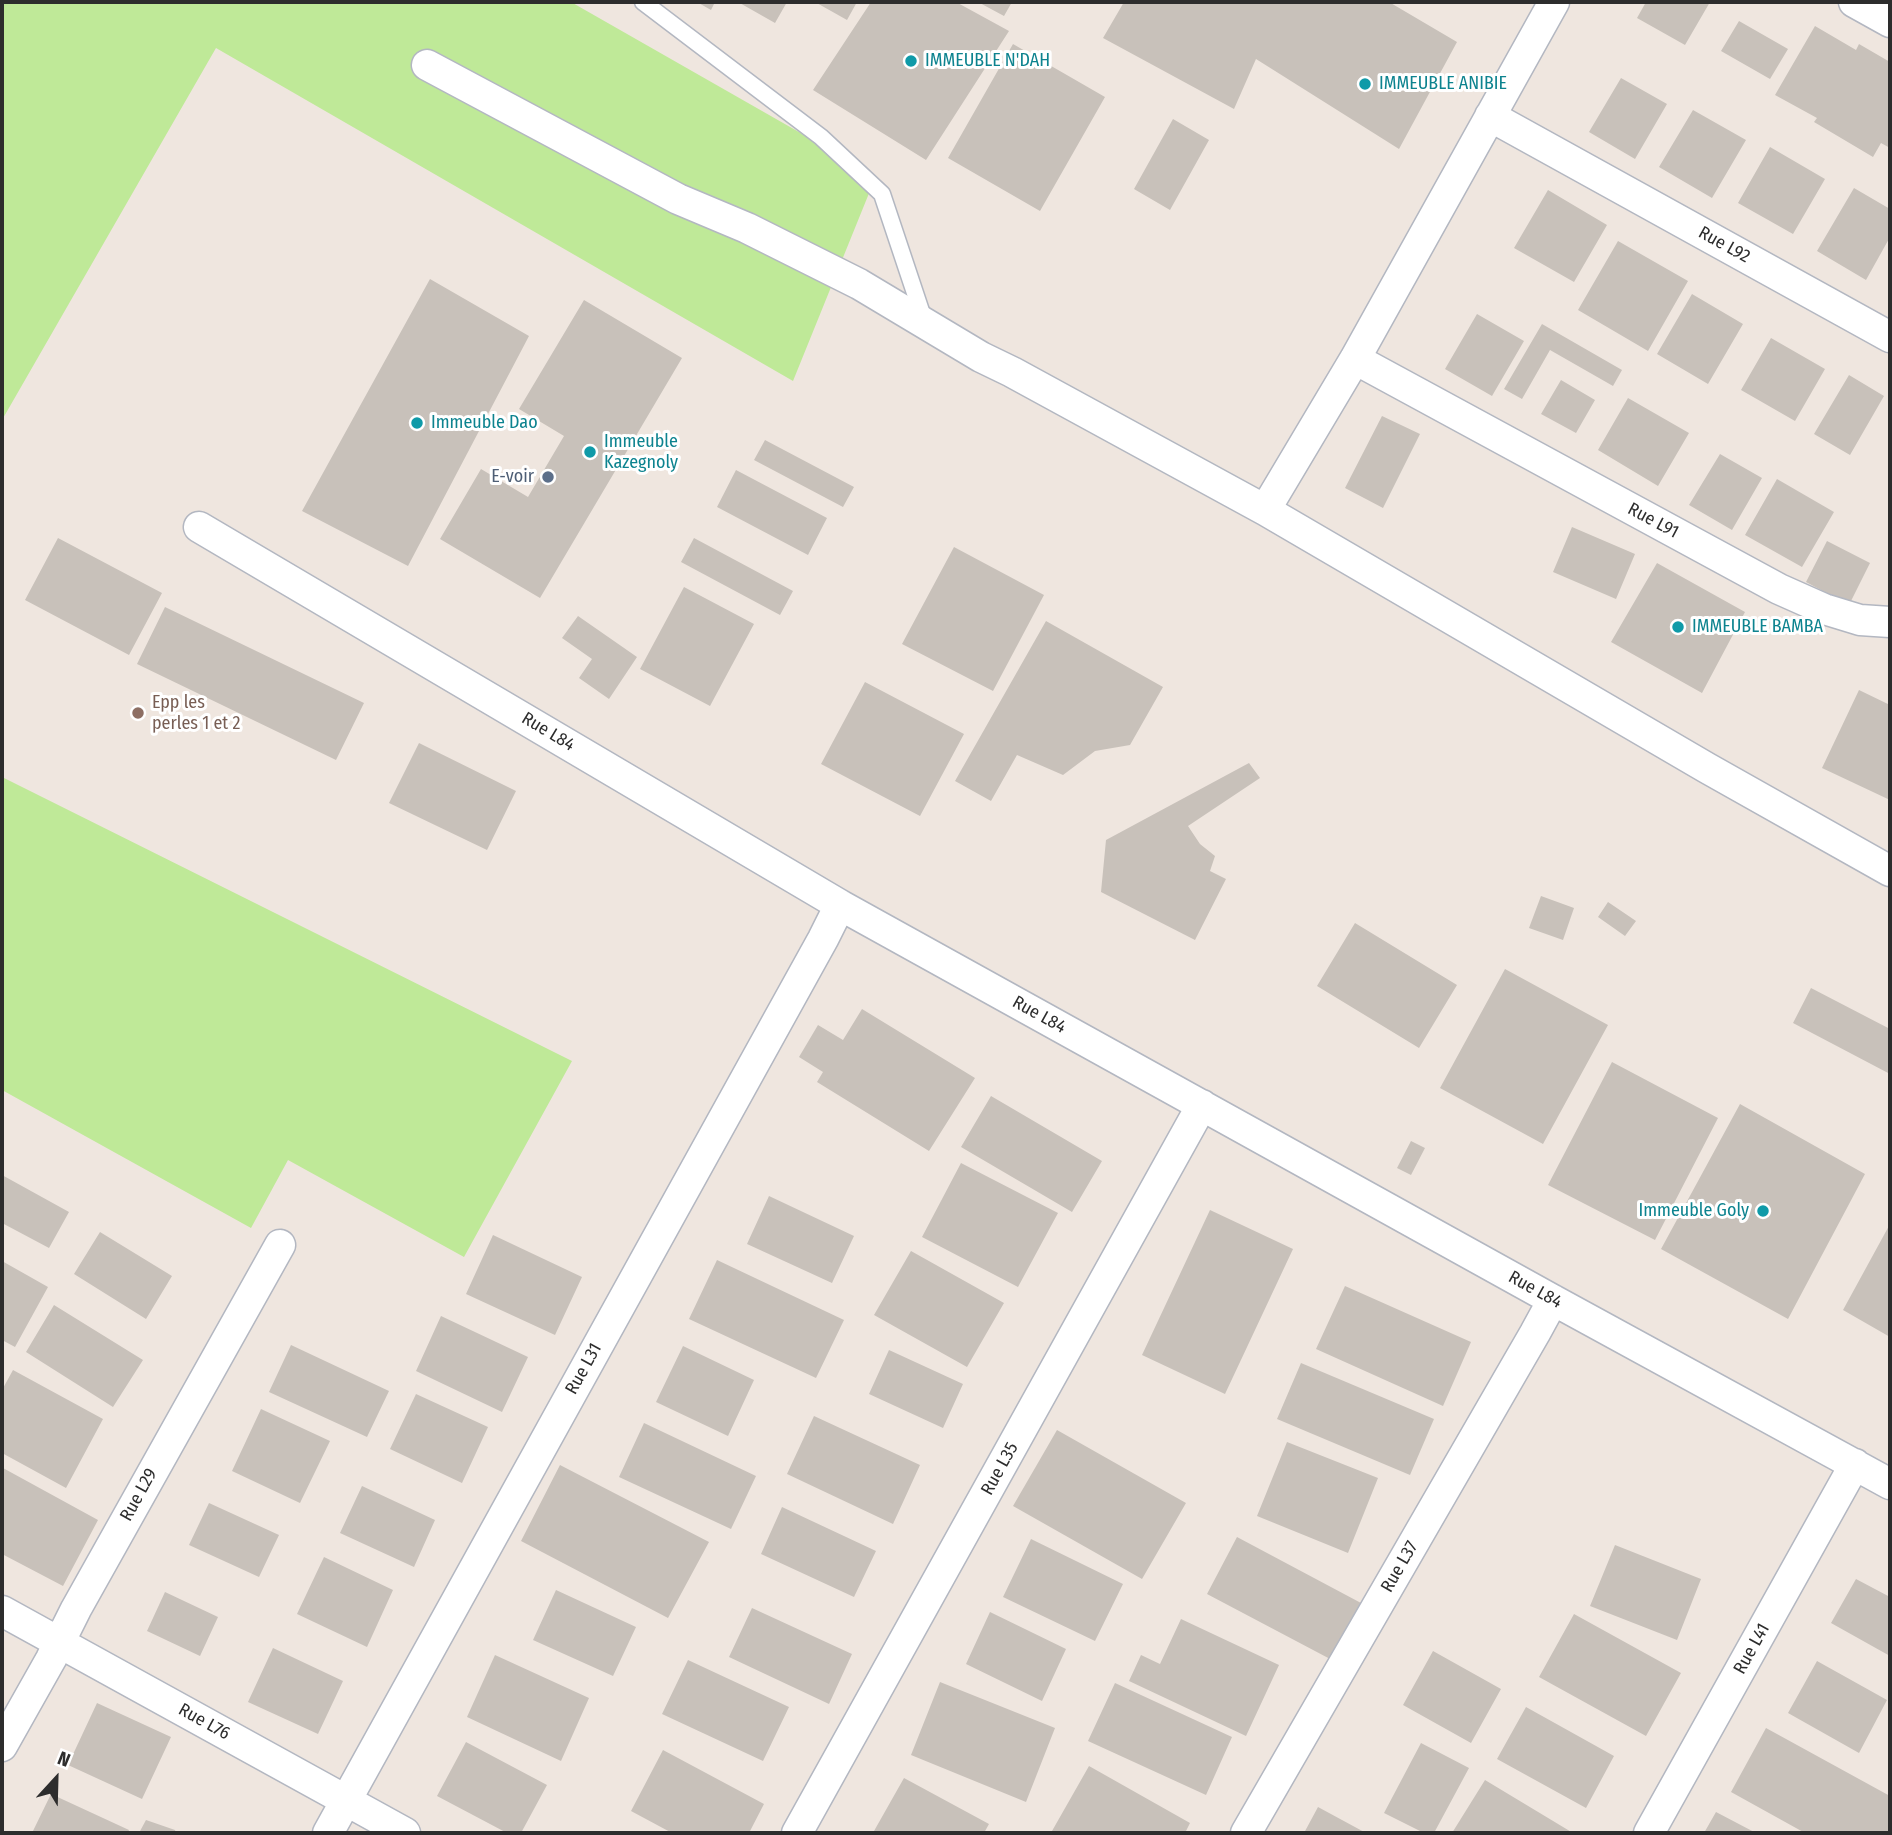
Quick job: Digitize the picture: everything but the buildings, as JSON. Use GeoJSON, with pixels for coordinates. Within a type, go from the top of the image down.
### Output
{"type":"FeatureCollection","features":[{"type":"Feature","properties":{"kind":"street"},"geometry":{"type":"LineString","coordinates":[[1265,510],[1355,359],[1554,2]]}},
{"type":"Feature","properties":{"kind":"street"},"geometry":{"type":"LineString","coordinates":[[1854,2],[1890,22]]}},
{"type":"Feature","properties":{"kind":"street"},"geometry":{"type":"LineString","coordinates":[[427,65],[678,199],[747,228],[859,284],[981,357],[1265,510],[1695,761],[1890,871]]}},
{"type":"Feature","properties":{"kind":"street","name":"Rue L92"},"geometry":{"type":"LineString","coordinates":[[1490,116],[1890,337]]}},
{"type":"Feature","properties":{"kind":"street","name":"Rue L91"},"geometry":{"type":"LineString","coordinates":[[1355,359],[1779,589],[1860,621],[1890,622]]}},
{"type":"Feature","properties":{"kind":"street","name":"Rue L84"},"geometry":{"type":"LineString","coordinates":[[199,527],[840,905],[1890,1484]]}},
{"type":"Feature","properties":{"kind":"street","name":"Rue L31"},"geometry":{"type":"LineString","coordinates":[[328,1833],[840,905]]}},
{"type":"Feature","properties":{"kind":"street","name":"Rue L35"},"geometry":{"type":"LineString","coordinates":[[797,1833],[1202,1105]]}},
{"type":"Feature","properties":{"kind":"street","name":"Rue L29"},"geometry":{"type":"LineString","coordinates":[[2,1746],[75,1609],[280,1245]]}},
{"type":"Feature","properties":{"kind":"street","name":"Rue L37"},"geometry":{"type":"LineString","coordinates":[[1246,1833],[1553,1300]]}},
{"type":"Feature","properties":{"kind":"street","name":"Rue L41"},"geometry":{"type":"LineString","coordinates":[[1649,1833],[1855,1464]]}},
{"type":"Feature","properties":{"kind":"street","name":"Rue L76"},"geometry":{"type":"LineString","coordinates":[[2,1611],[405,1833]]}},
{"type":"Feature","properties":{"kind":"lane"},"geometry":{"type":"LineString","coordinates":[[643,2],[821,137],[883,194],[924,322]]}},
{"type":"Feature","properties":{"kind":"green space"},"geometry":{"type":"Polygon","coordinates":[[[2,2],[571,2],[876,176],[793,381],[216,48],[2,420],[2,2]]]}},
{"type":"Feature","properties":{"kind":"green space"},"geometry":{"type":"Polygon","coordinates":[[[2,777],[572,1061],[464,1257],[288,1160],[251,1228],[2,1090],[2,777]]]}},
{"type":"Feature","properties":{"kind":"place","name":"IMMEUBLE N'DAH"},"geometry":{"type":"Point","coordinates":[911,61]}},
{"type":"Feature","properties":{"kind":"place","name":"IMMEUBLE ANIBIE"},"geometry":{"type":"Point","coordinates":[1365,84]}},
{"type":"Feature","properties":{"kind":"place","name":"Immeuble Dao"},"geometry":{"type":"Point","coordinates":[417,423]}},
{"type":"Feature","properties":{"kind":"place","name":"Immeuble Kazegnoly"},"geometry":{"type":"Point","coordinates":[590,452]}},
{"type":"Feature","properties":{"kind":"place","name":"E-voir"},"geometry":{"type":"Point","coordinates":[548,477]}},
{"type":"Feature","properties":{"kind":"place","name":"IMMEUBLE BAMBA"},"geometry":{"type":"Point","coordinates":[1678,627]}},
{"type":"Feature","properties":{"kind":"place","name":"Epp les perles 1 et 2"},"geometry":{"type":"Point","coordinates":[138,713]}},
{"type":"Feature","properties":{"kind":"place","name":"Immeuble Goly"},"geometry":{"type":"Point","coordinates":[1763,1211]}}]}
